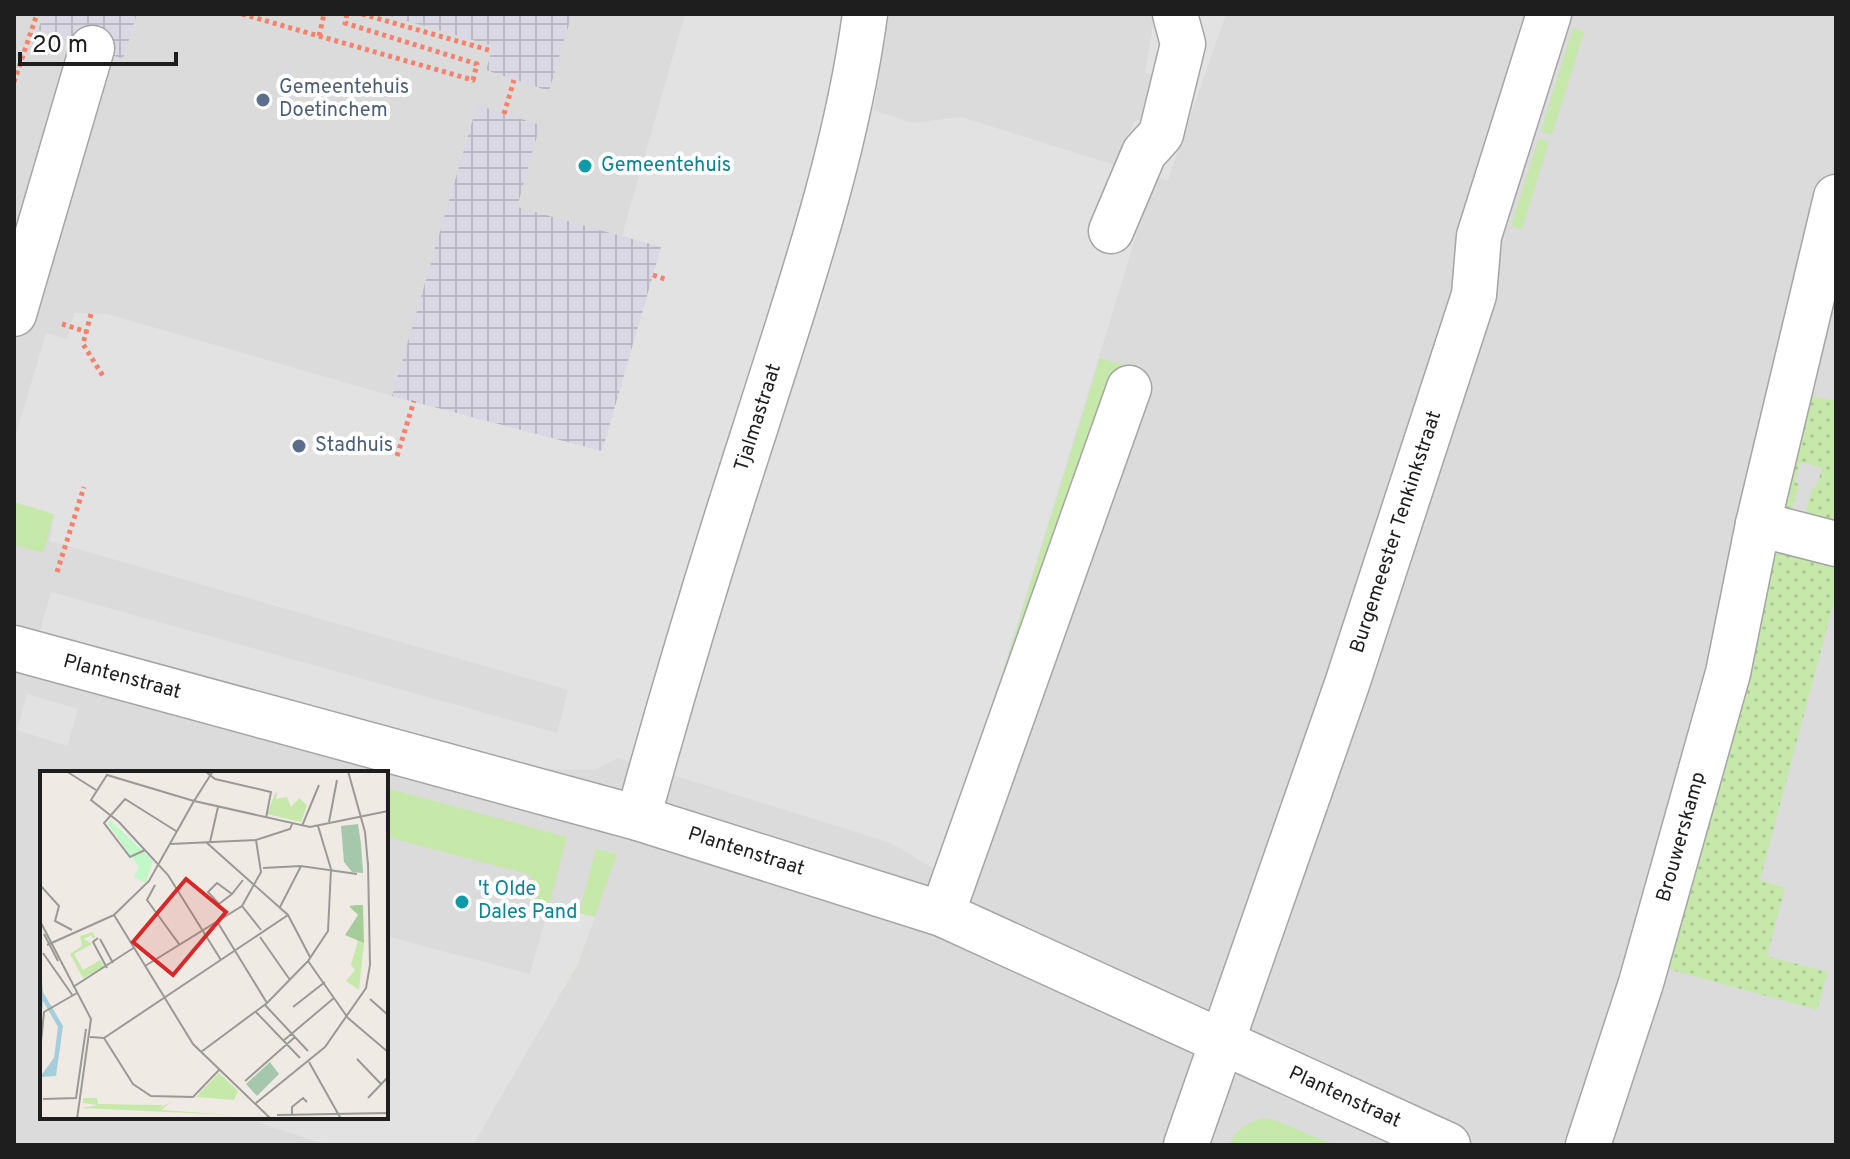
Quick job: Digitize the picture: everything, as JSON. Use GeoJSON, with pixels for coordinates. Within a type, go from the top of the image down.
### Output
{"type":"FeatureCollection","features":[{"type":"Feature","properties":{"kind":"street","name":"Tjalmastraat"},"geometry":{"type":"LineString","coordinates":[[638,818],[679,671],[809,260],[845,125],[865,14]]}},
{"type":"Feature","properties":{"kind":"street"},"geometry":{"type":"LineString","coordinates":[[1111,231],[1144,153],[1161,134],[1183,44],[1175,14]]}},
{"type":"Feature","properties":{"kind":"street","name":"Burgemeester Tenkinkstraat"},"geometry":{"type":"LineString","coordinates":[[1186,1145],[1347,684],[1474,295],[1479,236],[1549,14]]}},
{"type":"Feature","properties":{"kind":"street"},"geometry":{"type":"LineString","coordinates":[[14,314],[92,48]]}},
{"type":"Feature","properties":{"kind":"street","name":"Brouwerskamp"},"geometry":{"type":"LineString","coordinates":[[1588,1145],[1641,983],[1728,673],[1758,524],[1836,197]]}},
{"type":"Feature","properties":{"kind":"street"},"geometry":{"type":"LineString","coordinates":[[942,914],[1129,388]]}},
{"type":"Feature","properties":{"kind":"street"},"geometry":{"type":"LineString","coordinates":[[1758,524],[1836,544]]}},
{"type":"Feature","properties":{"kind":"street","name":"Plantenstraat"},"geometry":{"type":"LineString","coordinates":[[14,648],[638,818],[942,914],[1448,1145]]}},
{"type":"Feature","properties":{"kind":"path"},"geometry":{"type":"LineString","coordinates":[[14,82],[37,14]]}},
{"type":"Feature","properties":{"kind":"path"},"geometry":{"type":"LineString","coordinates":[[242,14],[473,80],[477,64],[345,23],[347,14]]}},
{"type":"Feature","properties":{"kind":"path"},"geometry":{"type":"LineString","coordinates":[[319,36],[324,14]]}},
{"type":"Feature","properties":{"kind":"path"},"geometry":{"type":"LineString","coordinates":[[362,14],[492,51]]}},
{"type":"Feature","properties":{"kind":"path"},"geometry":{"type":"LineString","coordinates":[[504,114],[514,80]]}},
{"type":"Feature","properties":{"kind":"path"},"geometry":{"type":"LineString","coordinates":[[653,275],[668,280]]}},
{"type":"Feature","properties":{"kind":"path"},"geometry":{"type":"LineString","coordinates":[[91,314],[83,344],[103,376]]}},
{"type":"Feature","properties":{"kind":"path"},"geometry":{"type":"LineString","coordinates":[[71,326],[87,332]]}},
{"type":"Feature","properties":{"kind":"path"},"geometry":{"type":"LineString","coordinates":[[397,456],[414,401]]}},
{"type":"Feature","properties":{"kind":"path"},"geometry":{"type":"LineString","coordinates":[[57,572],[84,487]]}},
{"type":"Feature","properties":{"kind":"shaded area"},"geometry":{"type":"Polygon","coordinates":[[[14,14],[1836,14],[1836,1145],[14,1145],[14,14]]]}},
{"type":"Feature","properties":{"kind":"shaded area"},"geometry":{"type":"Polygon","coordinates":[[[44,14],[137,14],[123,59],[38,30],[44,14]]]}},
{"type":"Feature","properties":{"kind":"shaded area"},"geometry":{"type":"Polygon","coordinates":[[[383,14],[572,14],[549,91],[486,70],[493,46],[383,14]]]}},
{"type":"Feature","properties":{"kind":"shaded area","name":"Stadhuis"},"geometry":{"type":"Polygon","coordinates":[[[685,14],[888,14],[874,110],[912,123],[961,117],[1115,165],[1134,122],[1148,122],[1156,74],[1145,73],[1155,14],[1226,14],[1168,180],[1154,177],[941,873],[891,843],[618,758],[595,770],[545,769],[40,631],[51,592],[557,733],[568,690],[50,541],[54,514],[14,502],[14,441],[46,333],[67,339],[74,313],[107,314],[392,396],[602,451],[661,248],[622,236],[685,14]]]}},
{"type":"Feature","properties":{"kind":"shaded area"},"geometry":{"type":"Polygon","coordinates":[[[477,105],[540,125],[517,207],[661,247],[602,451],[392,396],[477,105]]]}},
{"type":"Feature","properties":{"kind":"shaded area"},"geometry":{"type":"Polygon","coordinates":[[[27,694],[78,709],[67,746],[17,730],[27,694]]]}},
{"type":"Feature","properties":{"kind":"shaded area"},"geometry":{"type":"Polygon","coordinates":[[[549,906],[595,917],[578,964],[473,1145],[328,1145],[247,1119],[388,1119],[388,937],[530,974],[549,906]]]}},
{"type":"Feature","properties":{"kind":"green space"},"geometry":{"type":"Polygon","coordinates":[[[1573,28],[1584,32],[1552,135],[1541,131],[1573,28]]]}},
{"type":"Feature","properties":{"kind":"green space"},"geometry":{"type":"Polygon","coordinates":[[[1539,138],[1549,142],[1522,229],[1511,226],[1539,138]]]}},
{"type":"Feature","properties":{"kind":"green space"},"geometry":{"type":"Polygon","coordinates":[[[1100,358],[1126,366],[941,874],[1100,358]]]}},
{"type":"Feature","properties":{"kind":"green space"},"geometry":{"type":"Polygon","coordinates":[[[1811,396],[1836,401],[1836,528],[1803,520],[1812,488],[1816,488],[1822,468],[1801,462],[1795,482],[1799,484],[1790,516],[1781,510],[1806,399],[1811,396]]]}},
{"type":"Feature","properties":{"kind":"green space"},"geometry":{"type":"Polygon","coordinates":[[[14,502],[54,514],[43,553],[14,545],[14,502]]]}},
{"type":"Feature","properties":{"kind":"green space"},"geometry":{"type":"Polygon","coordinates":[[[1768,548],[1836,556],[1836,594],[1760,880],[1785,888],[1767,956],[1828,972],[1817,1010],[1675,971],[1669,968],[1665,960],[1768,548]]]}},
{"type":"Feature","properties":{"kind":"green space"},"geometry":{"type":"Polygon","coordinates":[[[388,789],[567,837],[549,906],[525,899],[531,875],[388,838],[388,789]]]}},
{"type":"Feature","properties":{"kind":"green space"},"geometry":{"type":"Polygon","coordinates":[[[596,849],[617,854],[578,964],[556,1002],[596,849]]]}},
{"type":"Feature","properties":{"kind":"green space"},"geometry":{"type":"Polygon","coordinates":[[[1262,1118],[1335,1145],[1228,1145],[1242,1128],[1262,1118]]]}},
{"type":"Feature","properties":{"kind":"place","name":"Gemeentehuis Doetinchem"},"geometry":{"type":"Point","coordinates":[263,100]}},
{"type":"Feature","properties":{"kind":"place","name":"Gemeentehuis"},"geometry":{"type":"Point","coordinates":[585,166]}},
{"type":"Feature","properties":{"kind":"place","name":"Stadhuis"},"geometry":{"type":"Point","coordinates":[299,446]}},
{"type":"Feature","properties":{"kind":"place","name":"'t Olde Dales Pand"},"geometry":{"type":"Point","coordinates":[462,902]}}]}
